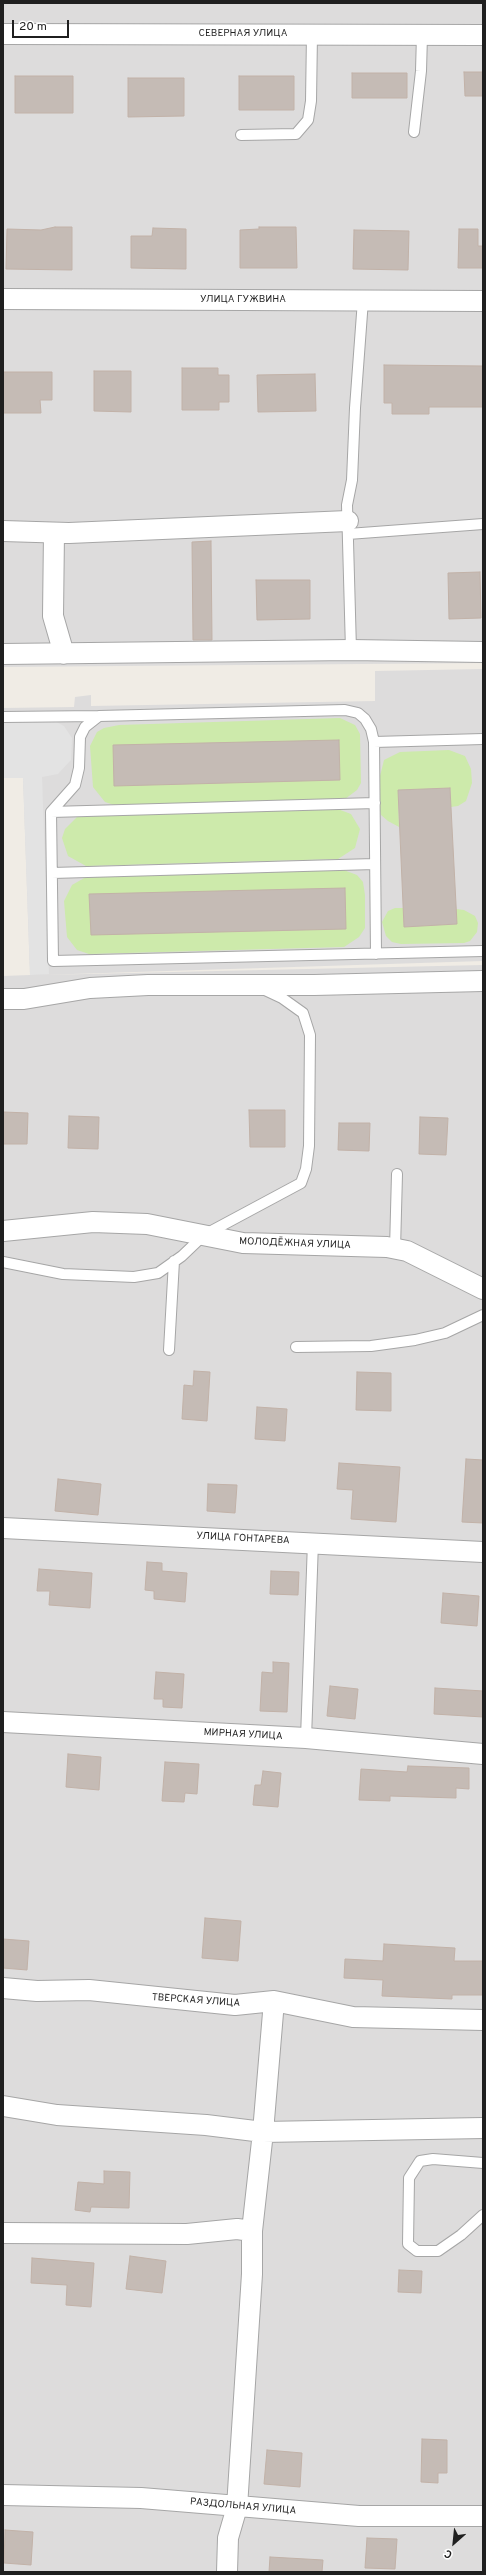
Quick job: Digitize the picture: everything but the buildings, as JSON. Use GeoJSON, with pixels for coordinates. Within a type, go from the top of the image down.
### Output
{"type":"FeatureCollection","features":[{"type":"Feature","properties":{"kind":"street","name":"СЕВЕРНАЯ УЛИЦА"},"geometry":{"type":"LineString","coordinates":[[3,34],[483,35]]}},
{"type":"Feature","properties":{"kind":"street","name":"УЛИЦА ГУЖВИНА"},"geometry":{"type":"LineString","coordinates":[[3,299],[483,301]]}},
{"type":"Feature","properties":{"kind":"street"},"geometry":{"type":"LineString","coordinates":[[3,531],[54,533],[348,528]]}},
{"type":"Feature","properties":{"kind":"street"},"geometry":{"type":"LineString","coordinates":[[54,533],[53,616],[64,654]]}},
{"type":"Feature","properties":{"kind":"street"},"geometry":{"type":"LineString","coordinates":[[3,654],[351,650],[483,652]]}},
{"type":"Feature","properties":{"kind":"street"},"geometry":{"type":"LineString","coordinates":[[3,999],[24,999],[90,988],[148,985],[256,985],[483,981]]}},
{"type":"Feature","properties":{"kind":"street","name":"МОЛОДЁЖНАЯ УЛИЦА"},"geometry":{"type":"LineString","coordinates":[[3,1231],[93,1222],[147,1224],[243,1243],[395,1249],[408,1251],[483,1290]]}},
{"type":"Feature","properties":{"kind":"street","name":"УЛИЦА ГОНТАРЕВА"},"geometry":{"type":"LineString","coordinates":[[3,1528],[313,1542],[483,1552]]}},
{"type":"Feature","properties":{"kind":"street","name":"МИРНАЯ УЛИЦА"},"geometry":{"type":"LineString","coordinates":[[3,1722],[306,1738],[483,1754]]}},
{"type":"Feature","properties":{"kind":"street","name":"ТВЕРСКАЯ УЛИЦА"},"geometry":{"type":"LineString","coordinates":[[3,1988],[38,1991],[89,1990],[235,2006],[274,2002],[353,2017],[483,2020]]}},
{"type":"Feature","properties":{"kind":"street"},"geometry":{"type":"LineString","coordinates":[[227,2572],[228,2538],[237,2507],[252,2274],[252,2231],[263,2132],[274,2002]]}},
{"type":"Feature","properties":{"kind":"street"},"geometry":{"type":"LineString","coordinates":[[3,2106],[57,2115],[206,2125],[263,2132],[483,2128]]}},
{"type":"Feature","properties":{"kind":"street"},"geometry":{"type":"LineString","coordinates":[[3,2233],[187,2234],[237,2229],[252,2231]]}},
{"type":"Feature","properties":{"kind":"street","name":"РАЗДОЛЬНАЯ УЛИЦА"},"geometry":{"type":"LineString","coordinates":[[3,2495],[141,2498],[359,2516],[483,2516]]}},
{"type":"Feature","properties":{"kind":"lane"},"geometry":{"type":"LineString","coordinates":[[241,135],[296,134],[308,120],[311,101],[312,34]]}},
{"type":"Feature","properties":{"kind":"lane"},"geometry":{"type":"LineString","coordinates":[[414,132],[421,72],[422,35]]}},
{"type":"Feature","properties":{"kind":"lane"},"geometry":{"type":"LineString","coordinates":[[351,650],[347,506],[352,480],[355,408],[363,300]]}},
{"type":"Feature","properties":{"kind":"lane"},"geometry":{"type":"LineString","coordinates":[[348,528],[483,524]]}},
{"type":"Feature","properties":{"kind":"lane"},"geometry":{"type":"LineString","coordinates":[[3,717],[345,710],[358,713],[365,719],[371,729],[374,742],[376,954]]}},
{"type":"Feature","properties":{"kind":"lane"},"geometry":{"type":"LineString","coordinates":[[99,716],[85,727],[80,737],[79,768],[75,785],[51,812],[53,962],[483,952]]}},
{"type":"Feature","properties":{"kind":"lane"},"geometry":{"type":"LineString","coordinates":[[374,742],[483,739]]}},
{"type":"Feature","properties":{"kind":"lane"},"geometry":{"type":"LineString","coordinates":[[51,812],[374,802]]}},
{"type":"Feature","properties":{"kind":"lane"},"geometry":{"type":"LineString","coordinates":[[52,873],[375,864]]}},
{"type":"Feature","properties":{"kind":"lane"},"geometry":{"type":"LineString","coordinates":[[3,1262],[63,1274],[134,1277],[158,1272],[174,1261],[204,1235],[301,1183],[306,1169],[311,1113],[310,1035],[303,1013],[282,998],[256,985]]}},
{"type":"Feature","properties":{"kind":"lane"},"geometry":{"type":"LineString","coordinates":[[395,1249],[397,1174]]}},
{"type":"Feature","properties":{"kind":"lane"},"geometry":{"type":"LineString","coordinates":[[169,1350],[174,1261]]}},
{"type":"Feature","properties":{"kind":"lane"},"geometry":{"type":"LineString","coordinates":[[296,1348],[371,1346],[415,1340],[445,1334],[483,1315]]}},
{"type":"Feature","properties":{"kind":"lane"},"geometry":{"type":"LineString","coordinates":[[306,1738],[313,1542]]}},
{"type":"Feature","properties":{"kind":"lane"},"geometry":{"type":"LineString","coordinates":[[483,2163],[433,2159],[420,2161],[409,2178],[408,2244],[417,2251],[438,2252],[461,2235],[483,2215]]}},
{"type":"Feature","properties":{"kind":"shaded area"},"geometry":{"type":"Polygon","coordinates":[[[3,3],[483,3],[483,663],[3,667],[3,3]]]}},
{"type":"Feature","properties":{"kind":"shaded area"},"geometry":{"type":"Polygon","coordinates":[[[483,669],[483,961],[41,975],[483,965],[483,2572],[3,2572],[3,976],[30,975],[23,778],[3,778],[3,708],[74,707],[75,697],[91,695],[91,706],[375,701],[375,671],[483,669]]]}},
{"type":"Feature","properties":{"kind":"shaded area"},"geometry":{"type":"Polygon","coordinates":[[[51,719],[64,726],[72,738],[71,760],[58,774],[42,777],[49,974],[30,975],[23,778],[3,778],[3,721],[51,719]]]}},
{"type":"Feature","properties":{"kind":"green space"},"geometry":{"type":"Polygon","coordinates":[[[340,718],[355,725],[360,734],[361,783],[357,790],[345,799],[114,805],[105,802],[93,787],[90,746],[97,732],[104,728],[119,725],[340,718]]]}},
{"type":"Feature","properties":{"kind":"green space"},"geometry":{"type":"Polygon","coordinates":[[[449,750],[465,756],[471,769],[472,783],[466,801],[458,806],[451,807],[450,788],[398,790],[399,827],[381,815],[379,807],[379,780],[384,760],[400,752],[449,750]]]}},
{"type":"Feature","properties":{"kind":"green space"},"geometry":{"type":"Polygon","coordinates":[[[335,808],[351,814],[360,829],[355,848],[338,859],[86,866],[68,856],[62,838],[65,829],[77,817],[94,815],[335,808]]]}},
{"type":"Feature","properties":{"kind":"green space"},"geometry":{"type":"Polygon","coordinates":[[[341,869],[357,875],[363,882],[365,895],[365,928],[359,937],[344,947],[89,954],[77,950],[67,937],[64,901],[72,885],[86,877],[341,869]]]}},
{"type":"Feature","properties":{"kind":"green space"},"geometry":{"type":"Polygon","coordinates":[[[395,908],[403,908],[404,927],[456,924],[456,909],[464,910],[475,916],[478,923],[477,932],[470,941],[464,943],[401,944],[392,942],[386,936],[382,922],[388,911],[395,908]]]}}]}
